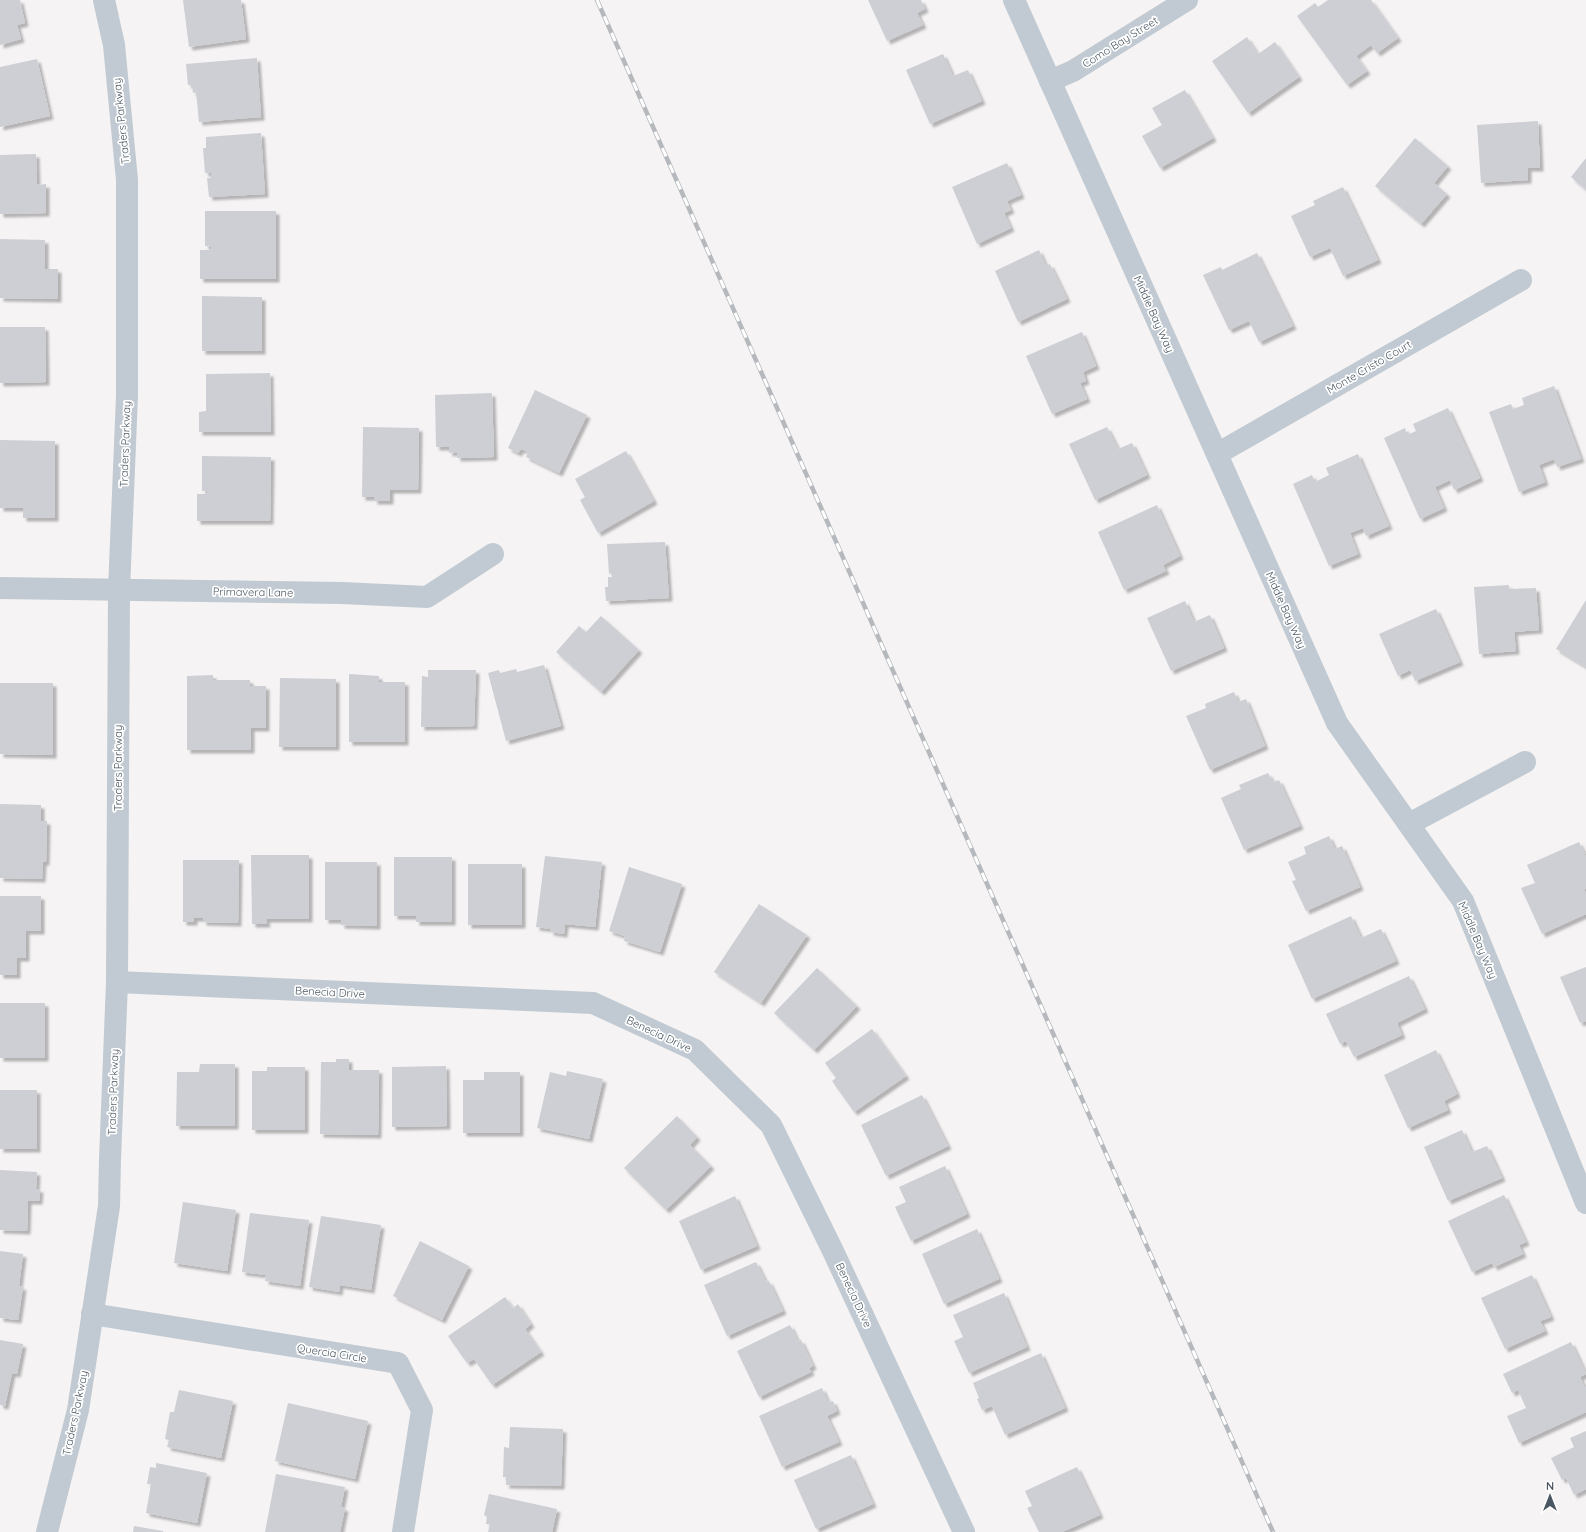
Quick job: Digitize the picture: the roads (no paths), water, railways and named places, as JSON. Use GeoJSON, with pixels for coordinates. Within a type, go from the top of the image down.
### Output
{"type":"FeatureCollection","features":[{"type":"Feature","properties":{"kind":"street","name":"Traders Parkway"},"geometry":{"type":"LineString","coordinates":[[47,1532],[78,1410],[109,1206],[117,982],[119,590],[127,396],[127,180],[114,45],[104,0]]}},
{"type":"Feature","properties":{"kind":"street","name":"Middle Bay Way"},"geometry":{"type":"LineString","coordinates":[[1014,0],[1337,723],[1463,901],[1586,1203]]}},
{"type":"Feature","properties":{"kind":"street","name":"Como Bay Street"},"geometry":{"type":"LineString","coordinates":[[1050,81],[1073,71],[1187,0]]}},
{"type":"Feature","properties":{"kind":"street","name":"Monte Cristo Court"},"geometry":{"type":"LineString","coordinates":[[1217,454],[1521,280]]}},
{"type":"Feature","properties":{"kind":"street","name":"Primavera Lane"},"geometry":{"type":"LineString","coordinates":[[0,588],[342,593],[427,597],[493,554]]}},
{"type":"Feature","properties":{"kind":"street"},"geometry":{"type":"LineString","coordinates":[[1409,824],[1525,762]]}},
{"type":"Feature","properties":{"kind":"street","name":"Benecia Drive"},"geometry":{"type":"LineString","coordinates":[[117,982],[593,1003],[695,1050],[771,1125],[833,1251],[964,1532]]}},
{"type":"Feature","properties":{"kind":"street","name":"Quercia Circle"},"geometry":{"type":"LineString","coordinates":[[92,1314],[398,1363],[422,1410],[403,1532]]}},
{"type":"Feature","properties":{"kind":"railway"},"geometry":{"type":"LineString","coordinates":[[597,0],[1273,1532]]}}]}
